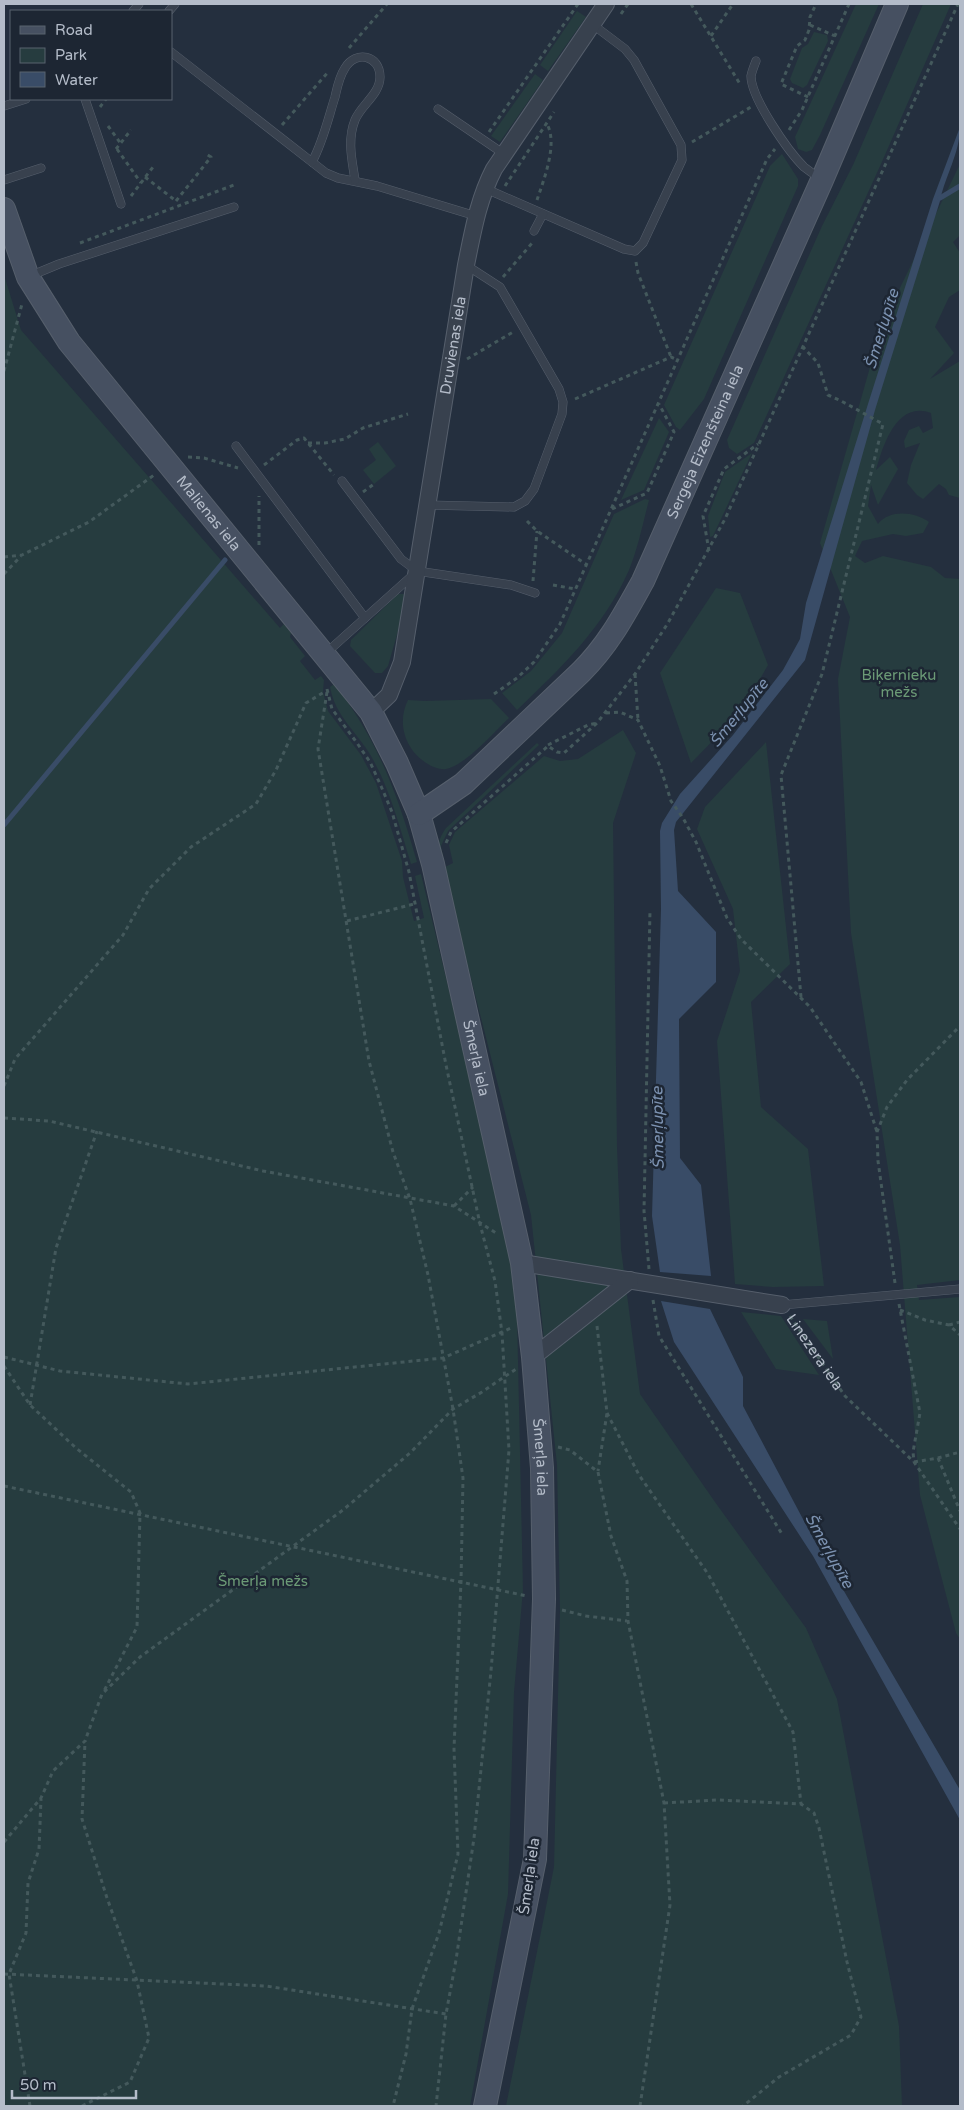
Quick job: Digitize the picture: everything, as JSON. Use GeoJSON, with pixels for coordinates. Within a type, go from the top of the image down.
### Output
{"type":"FeatureCollection","features":[{"type":"Feature","properties":{"kind":"street","name":"Druvienas iela"},"geometry":{"type":"LineString","coordinates":[[371,712],[389,695],[399,673],[466,265],[484,188],[504,154],[606,4]]}},
{"type":"Feature","properties":{"kind":"street","name":"Sergeja Eizenšteina iela"},"geometry":{"type":"LineString","coordinates":[[419,814],[470,777],[600,653],[615,632],[643,581],[822,180],[897,4]]}},
{"type":"Feature","properties":{"kind":"street","name":"Malienas iela"},"geometry":{"type":"LineString","coordinates":[[4,209],[28,277],[69,342],[175,461],[371,712],[397,763],[419,814]]}},
{"type":"Feature","properties":{"kind":"street","name":"Šmerļa iela"},"geometry":{"type":"LineString","coordinates":[[419,814],[435,874],[522,1263],[533,1357],[540,1442],[544,1599],[535,1859],[485,2106]]}},
{"type":"Feature","properties":{"kind":"street","name":"Linezera iela"},"geometry":{"type":"LineString","coordinates":[[522,1263],[782,1305]]}},
{"type":"Feature","properties":{"kind":"street"},"geometry":{"type":"LineString","coordinates":[[533,1357],[630,1280]]}},
{"type":"Feature","properties":{"kind":"lane"},"geometry":{"type":"LineString","coordinates":[[484,188],[624,249],[635,251],[643,243],[682,160],[681,145],[634,60],[625,49],[592,24]]}},
{"type":"Feature","properties":{"kind":"lane"},"geometry":{"type":"LineString","coordinates":[[172,53],[326,173],[476,216]]}},
{"type":"Feature","properties":{"kind":"lane"},"geometry":{"type":"LineString","coordinates":[[312,162],[320,148],[342,73],[353,58],[368,57],[378,66],[380,78],[377,89],[356,119],[350,136],[350,150],[355,180]]}},
{"type":"Feature","properties":{"kind":"lane"},"geometry":{"type":"LineString","coordinates":[[756,61],[751,76],[754,92],[782,140],[804,167],[822,180]]}},
{"type":"Feature","properties":{"kind":"lane"},"geometry":{"type":"LineString","coordinates":[[4,106],[23,100]]}},
{"type":"Feature","properties":{"kind":"lane"},"geometry":{"type":"LineString","coordinates":[[85,100],[121,204]]}},
{"type":"Feature","properties":{"kind":"lane"},"geometry":{"type":"LineString","coordinates":[[438,109],[504,154]]}},
{"type":"Feature","properties":{"kind":"lane"},"geometry":{"type":"LineString","coordinates":[[4,180],[42,168]]}},
{"type":"Feature","properties":{"kind":"lane"},"geometry":{"type":"LineString","coordinates":[[28,277],[59,264],[234,207]]}},
{"type":"Feature","properties":{"kind":"lane"},"geometry":{"type":"LineString","coordinates":[[534,231],[543,214]]}},
{"type":"Feature","properties":{"kind":"lane"},"geometry":{"type":"LineString","coordinates":[[428,505],[514,507],[525,502],[534,488],[562,414],[559,389],[500,287],[466,265]]}},
{"type":"Feature","properties":{"kind":"lane"},"geometry":{"type":"LineString","coordinates":[[236,446],[365,618]]}},
{"type":"Feature","properties":{"kind":"lane"},"geometry":{"type":"LineString","coordinates":[[342,481],[401,559],[417,571],[511,585],[535,593]]}},
{"type":"Feature","properties":{"kind":"lane"},"geometry":{"type":"LineString","coordinates":[[324,654],[417,571]]}},
{"type":"Feature","properties":{"kind":"lane"},"geometry":{"type":"LineString","coordinates":[[782,1305],[960,1289]]}},
{"type":"Feature","properties":{"kind":"path"},"geometry":{"type":"LineString","coordinates":[[487,143],[488,134],[578,4]]}},
{"type":"Feature","properties":{"kind":"path"},"geometry":{"type":"LineString","coordinates":[[691,4],[744,90]]}},
{"type":"Feature","properties":{"kind":"path"},"geometry":{"type":"LineString","coordinates":[[711,36],[733,4]]}},
{"type":"Feature","properties":{"kind":"path"},"geometry":{"type":"LineString","coordinates":[[808,97],[781,84],[797,46],[805,40],[810,25],[810,17],[816,4]]}},
{"type":"Feature","properties":{"kind":"path"},"geometry":{"type":"LineString","coordinates":[[494,694],[517,678],[534,662],[560,624],[767,159],[795,122],[849,4]]}},
{"type":"Feature","properties":{"kind":"path"},"geometry":{"type":"LineString","coordinates":[[548,746],[557,752],[564,753],[598,723],[635,674],[668,623],[709,550],[726,519],[958,4]]}},
{"type":"Feature","properties":{"kind":"path"},"geometry":{"type":"LineString","coordinates":[[810,25],[835,36]]}},
{"type":"Feature","properties":{"kind":"path"},"geometry":{"type":"LineString","coordinates":[[748,99],[756,115]]}},
{"type":"Feature","properties":{"kind":"path"},"geometry":{"type":"LineString","coordinates":[[681,149],[752,107]]}},
{"type":"Feature","properties":{"kind":"path"},"geometry":{"type":"LineString","coordinates":[[104,122],[121,144]]}},
{"type":"Feature","properties":{"kind":"path"},"geometry":{"type":"LineString","coordinates":[[534,210],[548,168],[550,130],[547,124]]}},
{"type":"Feature","properties":{"kind":"path"},"geometry":{"type":"LineString","coordinates":[[111,152],[117,149],[132,130]]}},
{"type":"Feature","properties":{"kind":"path"},"geometry":{"type":"LineString","coordinates":[[117,149],[141,183]]}},
{"type":"Feature","properties":{"kind":"path"},"geometry":{"type":"LineString","coordinates":[[176,201],[211,157],[206,154]]}},
{"type":"Feature","properties":{"kind":"path"},"geometry":{"type":"LineString","coordinates":[[124,169],[130,167]]}},
{"type":"Feature","properties":{"kind":"path"},"geometry":{"type":"LineString","coordinates":[[121,204],[127,201],[153,167]]}},
{"type":"Feature","properties":{"kind":"path"},"geometry":{"type":"LineString","coordinates":[[145,177],[176,201],[178,206]]}},
{"type":"Feature","properties":{"kind":"path"},"geometry":{"type":"LineString","coordinates":[[74,245],[234,185]]}},
{"type":"Feature","properties":{"kind":"path"},"geometry":{"type":"LineString","coordinates":[[501,279],[534,240],[534,231]]}},
{"type":"Feature","properties":{"kind":"path"},"geometry":{"type":"LineString","coordinates":[[635,251],[638,273],[671,357],[678,360]]}},
{"type":"Feature","properties":{"kind":"path"},"geometry":{"type":"LineString","coordinates":[[4,371],[28,277]]}},
{"type":"Feature","properties":{"kind":"path"},"geometry":{"type":"LineString","coordinates":[[450,369],[522,327]]}},
{"type":"Feature","properties":{"kind":"path"},"geometry":{"type":"LineString","coordinates":[[801,997],[781,775],[822,674],[882,424],[860,413],[848,403],[828,395],[818,363],[803,347]]}},
{"type":"Feature","properties":{"kind":"path"},"geometry":{"type":"LineString","coordinates":[[575,399],[671,357]]}},
{"type":"Feature","properties":{"kind":"path"},"geometry":{"type":"LineString","coordinates":[[611,510],[647,493],[674,432],[658,404]]}},
{"type":"Feature","properties":{"kind":"path"},"geometry":{"type":"LineString","coordinates":[[308,443],[326,444],[346,439],[363,428],[408,414]]}},
{"type":"Feature","properties":{"kind":"path"},"geometry":{"type":"LineString","coordinates":[[257,475],[297,440],[304,438],[331,473],[342,481]]}},
{"type":"Feature","properties":{"kind":"path"},"geometry":{"type":"LineString","coordinates":[[709,550],[703,516],[724,469],[759,444]]}},
{"type":"Feature","properties":{"kind":"path"},"geometry":{"type":"LineString","coordinates":[[4,557],[22,555],[89,522],[175,461],[204,458],[257,475]]}},
{"type":"Feature","properties":{"kind":"path"},"geometry":{"type":"LineString","coordinates":[[257,475],[259,546]]}},
{"type":"Feature","properties":{"kind":"path"},"geometry":{"type":"LineString","coordinates":[[527,520],[537,531],[587,565]]}},
{"type":"Feature","properties":{"kind":"path"},"geometry":{"type":"LineString","coordinates":[[532,582],[537,531]]}},
{"type":"Feature","properties":{"kind":"path"},"geometry":{"type":"LineString","coordinates":[[4,574],[22,555]]}},
{"type":"Feature","properties":{"kind":"path"},"geometry":{"type":"LineString","coordinates":[[553,585],[575,589]]}},
{"type":"Feature","properties":{"kind":"path"},"geometry":{"type":"LineString","coordinates":[[635,674],[638,720],[660,766],[671,801],[696,842],[727,918],[741,939],[810,1007],[860,1082],[877,1132],[878,1161],[897,1295]]}},
{"type":"Feature","properties":{"kind":"path"},"geometry":{"type":"LineString","coordinates":[[328,685],[318,749],[369,1061],[393,1152],[410,1199],[428,1275],[453,1409],[463,1478],[454,1749],[458,1854],[439,1933],[412,2009],[406,2054],[393,2106]]}},
{"type":"Feature","properties":{"kind":"path"},"geometry":{"type":"LineString","coordinates":[[327,690],[332,709],[357,742],[377,778],[392,812],[409,872],[446,1065],[480,1224],[495,1281],[502,1332],[509,1450],[498,1589],[474,1838],[446,2014],[436,2106]]}},
{"type":"Feature","properties":{"kind":"path"},"geometry":{"type":"LineString","coordinates":[[4,1086],[15,1059],[123,935],[149,889],[191,847],[256,804],[276,770],[306,703],[327,690]]}},
{"type":"Feature","properties":{"kind":"path"},"geometry":{"type":"LineString","coordinates":[[605,713],[620,712],[638,720]]}},
{"type":"Feature","properties":{"kind":"path"},"geometry":{"type":"LineString","coordinates":[[445,846],[451,832],[548,746],[588,725],[598,723]]}},
{"type":"Feature","properties":{"kind":"path"},"geometry":{"type":"LineString","coordinates":[[347,921],[414,904]]}},
{"type":"Feature","properties":{"kind":"path"},"geometry":{"type":"LineString","coordinates":[[650,910],[644,1211],[650,1284],[659,1336],[782,1534]]}},
{"type":"Feature","properties":{"kind":"path"},"geometry":{"type":"LineString","coordinates":[[877,1132],[887,1107],[907,1080],[960,1026]]}},
{"type":"Feature","properties":{"kind":"path"},"geometry":{"type":"LineString","coordinates":[[4,1118],[49,1121],[263,1171],[454,1206],[480,1224]]}},
{"type":"Feature","properties":{"kind":"path"},"geometry":{"type":"LineString","coordinates":[[30,1405],[56,1248],[97,1131]]}},
{"type":"Feature","properties":{"kind":"path"},"geometry":{"type":"LineString","coordinates":[[454,1206],[473,1186]]}},
{"type":"Feature","properties":{"kind":"path","name":"Linezera iela"},"geometry":{"type":"LineString","coordinates":[[782,1305],[844,1396],[914,1462],[960,1529]]}},
{"type":"Feature","properties":{"kind":"path"},"geometry":{"type":"LineString","coordinates":[[595,1308],[607,1413],[598,1472],[610,1536],[627,1581],[628,1621],[664,1803],[670,1905],[640,2106]]}},
{"type":"Feature","properties":{"kind":"path"},"geometry":{"type":"LineString","coordinates":[[960,1322],[949,1325],[925,1320],[900,1310],[920,1413],[913,1452],[914,1462],[960,1452]]}},
{"type":"Feature","properties":{"kind":"path"},"geometry":{"type":"LineString","coordinates":[[949,1325],[960,1335]]}},
{"type":"Feature","properties":{"kind":"path"},"geometry":{"type":"LineString","coordinates":[[4,1357],[60,1371],[188,1384],[443,1358],[514,1326]]}},
{"type":"Feature","properties":{"kind":"path"},"geometry":{"type":"LineString","coordinates":[[102,1694],[140,1657],[343,1510],[410,1453],[453,1409],[533,1357]]}},
{"type":"Feature","properties":{"kind":"path"},"geometry":{"type":"LineString","coordinates":[[4,1366],[30,1405],[76,1448],[132,1492],[140,1514],[137,1627],[102,1694],[85,1741],[82,1819],[107,1898],[137,1981],[149,2038],[130,2082],[82,2106]]}},
{"type":"Feature","properties":{"kind":"path"},"geometry":{"type":"LineString","coordinates":[[607,1413],[639,1475],[708,1574],[793,1732],[801,1804]]}},
{"type":"Feature","properties":{"kind":"path"},"geometry":{"type":"LineString","coordinates":[[540,1442],[570,1450],[598,1472]]}},
{"type":"Feature","properties":{"kind":"path"},"geometry":{"type":"LineString","coordinates":[[938,1458],[960,1511]]}},
{"type":"Feature","properties":{"kind":"path"},"geometry":{"type":"LineString","coordinates":[[4,1486],[544,1599],[561,1610],[586,1616],[628,1621]]}},
{"type":"Feature","properties":{"kind":"path"},"geometry":{"type":"LineString","coordinates":[[4,1842],[41,1798],[53,1771],[85,1741]]}},
{"type":"Feature","properties":{"kind":"path"},"geometry":{"type":"LineString","coordinates":[[30,2106],[8,1974],[26,1933],[28,1883],[39,1849],[41,1798]]}},
{"type":"Feature","properties":{"kind":"path"},"geometry":{"type":"LineString","coordinates":[[664,1803],[718,1800],[801,1804],[814,1813],[819,1828],[847,1962],[861,2017],[851,2035],[780,2077],[743,2106]]}},
{"type":"Feature","properties":{"kind":"path"},"geometry":{"type":"LineString","coordinates":[[4,1974],[266,1986],[446,2014]]}},
{"type":"Feature","properties":{"kind":"green space"},"geometry":{"type":"Polygon","coordinates":[[[856,4],[879,4],[820,135],[812,150],[806,152],[798,149],[795,137],[856,4]]]}},
{"type":"Feature","properties":{"kind":"green space"},"geometry":{"type":"Polygon","coordinates":[[[923,4],[951,4],[881,164],[754,443],[737,454],[729,448],[727,440],[822,226],[853,165],[923,4]]]}},
{"type":"Feature","properties":{"kind":"green space"},"geometry":{"type":"Polygon","coordinates":[[[577,11],[586,17],[548,71],[540,65],[577,11]]]}},
{"type":"Feature","properties":{"kind":"green space"},"geometry":{"type":"Polygon","coordinates":[[[814,32],[827,35],[828,41],[807,85],[803,88],[792,83],[790,79],[802,48],[808,44],[814,32]]]}},
{"type":"Feature","properties":{"kind":"green space"},"geometry":{"type":"Polygon","coordinates":[[[535,74],[543,80],[500,142],[491,136],[535,74]]]}},
{"type":"Feature","properties":{"kind":"green space"},"geometry":{"type":"Polygon","coordinates":[[[782,154],[798,179],[798,186],[704,399],[680,430],[676,427],[664,405],[770,166],[782,154]]]}},
{"type":"Feature","properties":{"kind":"green space","name":"Biķernieku mežs"},"geometry":{"type":"Polygon","coordinates":[[[960,164],[960,235],[953,242],[960,253],[960,290],[949,297],[935,327],[954,353],[930,379],[960,361],[960,498],[949,495],[946,489],[939,484],[923,499],[907,483],[911,465],[920,443],[905,448],[904,441],[909,430],[919,426],[923,433],[933,428],[931,413],[919,411],[909,413],[893,427],[876,470],[890,457],[898,469],[878,505],[871,485],[868,506],[878,524],[883,519],[896,514],[910,514],[929,522],[923,533],[906,536],[893,534],[862,541],[855,556],[865,563],[883,556],[931,567],[945,578],[960,579],[960,1280],[917,1285],[919,1300],[960,1297],[960,1639],[956,1633],[920,1495],[900,1245],[851,933],[838,679],[850,617],[820,543],[882,325],[960,164]]]}},
{"type":"Feature","properties":{"kind":"green space","name":"Šmerļa mežs"},"geometry":{"type":"Polygon","coordinates":[[[4,275],[21,330],[280,628],[284,624],[291,633],[290,637],[305,656],[300,661],[315,680],[321,676],[324,680],[323,692],[328,711],[361,755],[376,783],[402,861],[403,877],[414,921],[424,918],[415,876],[421,874],[516,1269],[523,1590],[514,1692],[508,1894],[470,2106],[4,2106],[4,275]]]}},
{"type":"Feature","properties":{"kind":"green space"},"geometry":{"type":"Polygon","coordinates":[[[659,418],[669,432],[644,490],[621,500],[659,418]]]}},
{"type":"Feature","properties":{"kind":"green space"},"geometry":{"type":"Polygon","coordinates":[[[378,442],[396,466],[374,484],[363,470],[376,460],[369,449],[378,442]]]}},
{"type":"Feature","properties":{"kind":"green space"},"geometry":{"type":"Polygon","coordinates":[[[752,453],[713,536],[710,537],[708,516],[725,472],[752,453]]]}},
{"type":"Feature","properties":{"kind":"green space"},"geometry":{"type":"Polygon","coordinates":[[[645,499],[649,500],[640,535],[629,570],[619,591],[580,646],[517,710],[502,693],[531,671],[562,633],[614,514],[645,499]]]}},
{"type":"Feature","properties":{"kind":"green space"},"geometry":{"type":"Polygon","coordinates":[[[716,588],[740,593],[768,665],[742,711],[691,763],[660,673],[716,588]]]}},
{"type":"Feature","properties":{"kind":"green space"},"geometry":{"type":"Polygon","coordinates":[[[398,594],[406,594],[407,600],[388,666],[382,673],[375,673],[350,646],[351,640],[398,594]]]}},
{"type":"Feature","properties":{"kind":"green space"},"geometry":{"type":"Polygon","coordinates":[[[334,684],[375,747],[394,791],[417,862],[411,864],[394,809],[378,769],[337,707],[330,687],[334,684]]]}},
{"type":"Feature","properties":{"kind":"green space"},"geometry":{"type":"Polygon","coordinates":[[[491,699],[509,718],[471,755],[454,766],[439,769],[420,759],[405,736],[403,718],[408,700],[491,699]]]}},
{"type":"Feature","properties":{"kind":"green space"},"geometry":{"type":"Polygon","coordinates":[[[623,730],[636,753],[613,823],[617,1147],[621,1249],[640,1394],[806,1628],[837,1699],[899,2026],[902,2106],[506,2106],[554,1867],[560,1611],[557,1465],[531,1215],[443,868],[453,863],[449,845],[455,832],[544,756],[560,761],[578,759],[623,730]]]}},
{"type":"Feature","properties":{"kind":"green space"},"geometry":{"type":"Polygon","coordinates":[[[766,742],[790,964],[751,1002],[761,1107],[808,1149],[824,1286],[773,1287],[735,1284],[717,1041],[740,971],[733,909],[697,829],[705,807],[766,742]]]}},
{"type":"Feature","properties":{"kind":"green space"},"geometry":{"type":"Polygon","coordinates":[[[537,743],[539,745],[448,831],[441,846],[443,856],[439,857],[439,842],[446,828],[537,743]]]}},
{"type":"Feature","properties":{"kind":"green space"},"geometry":{"type":"Polygon","coordinates":[[[741,1312],[781,1316],[819,1375],[776,1369],[741,1312]]]}},
{"type":"Feature","properties":{"kind":"green space"},"geometry":{"type":"Polygon","coordinates":[[[803,1319],[827,1321],[833,1359],[803,1319]]]}},
{"type":"Feature","properties":{"kind":"water","name":"Šmerļupīte"},"geometry":{"type":"Polygon","coordinates":[[[960,127],[958,146],[875,410],[805,660],[676,822],[674,830],[678,891],[716,932],[716,982],[679,1019],[680,1158],[701,1185],[711,1276],[660,1272],[652,1216],[661,909],[660,831],[662,823],[680,794],[733,735],[783,670],[800,639],[806,603],[868,404],[933,199],[960,127]]]}},
{"type":"Feature","properties":{"kind":"water"},"geometry":{"type":"Polygon","coordinates":[[[661,1301],[710,1309],[743,1377],[743,1406],[813,1538],[960,1790],[960,1820],[813,1556],[674,1342],[661,1301]]]}},
{"type":"Feature","properties":{"kind":"waterway"},"geometry":{"type":"LineString","coordinates":[[940,198],[960,186]]}},
{"type":"Feature","properties":{"kind":"waterway"},"geometry":{"type":"LineString","coordinates":[[4,825],[225,560]]}}]}
